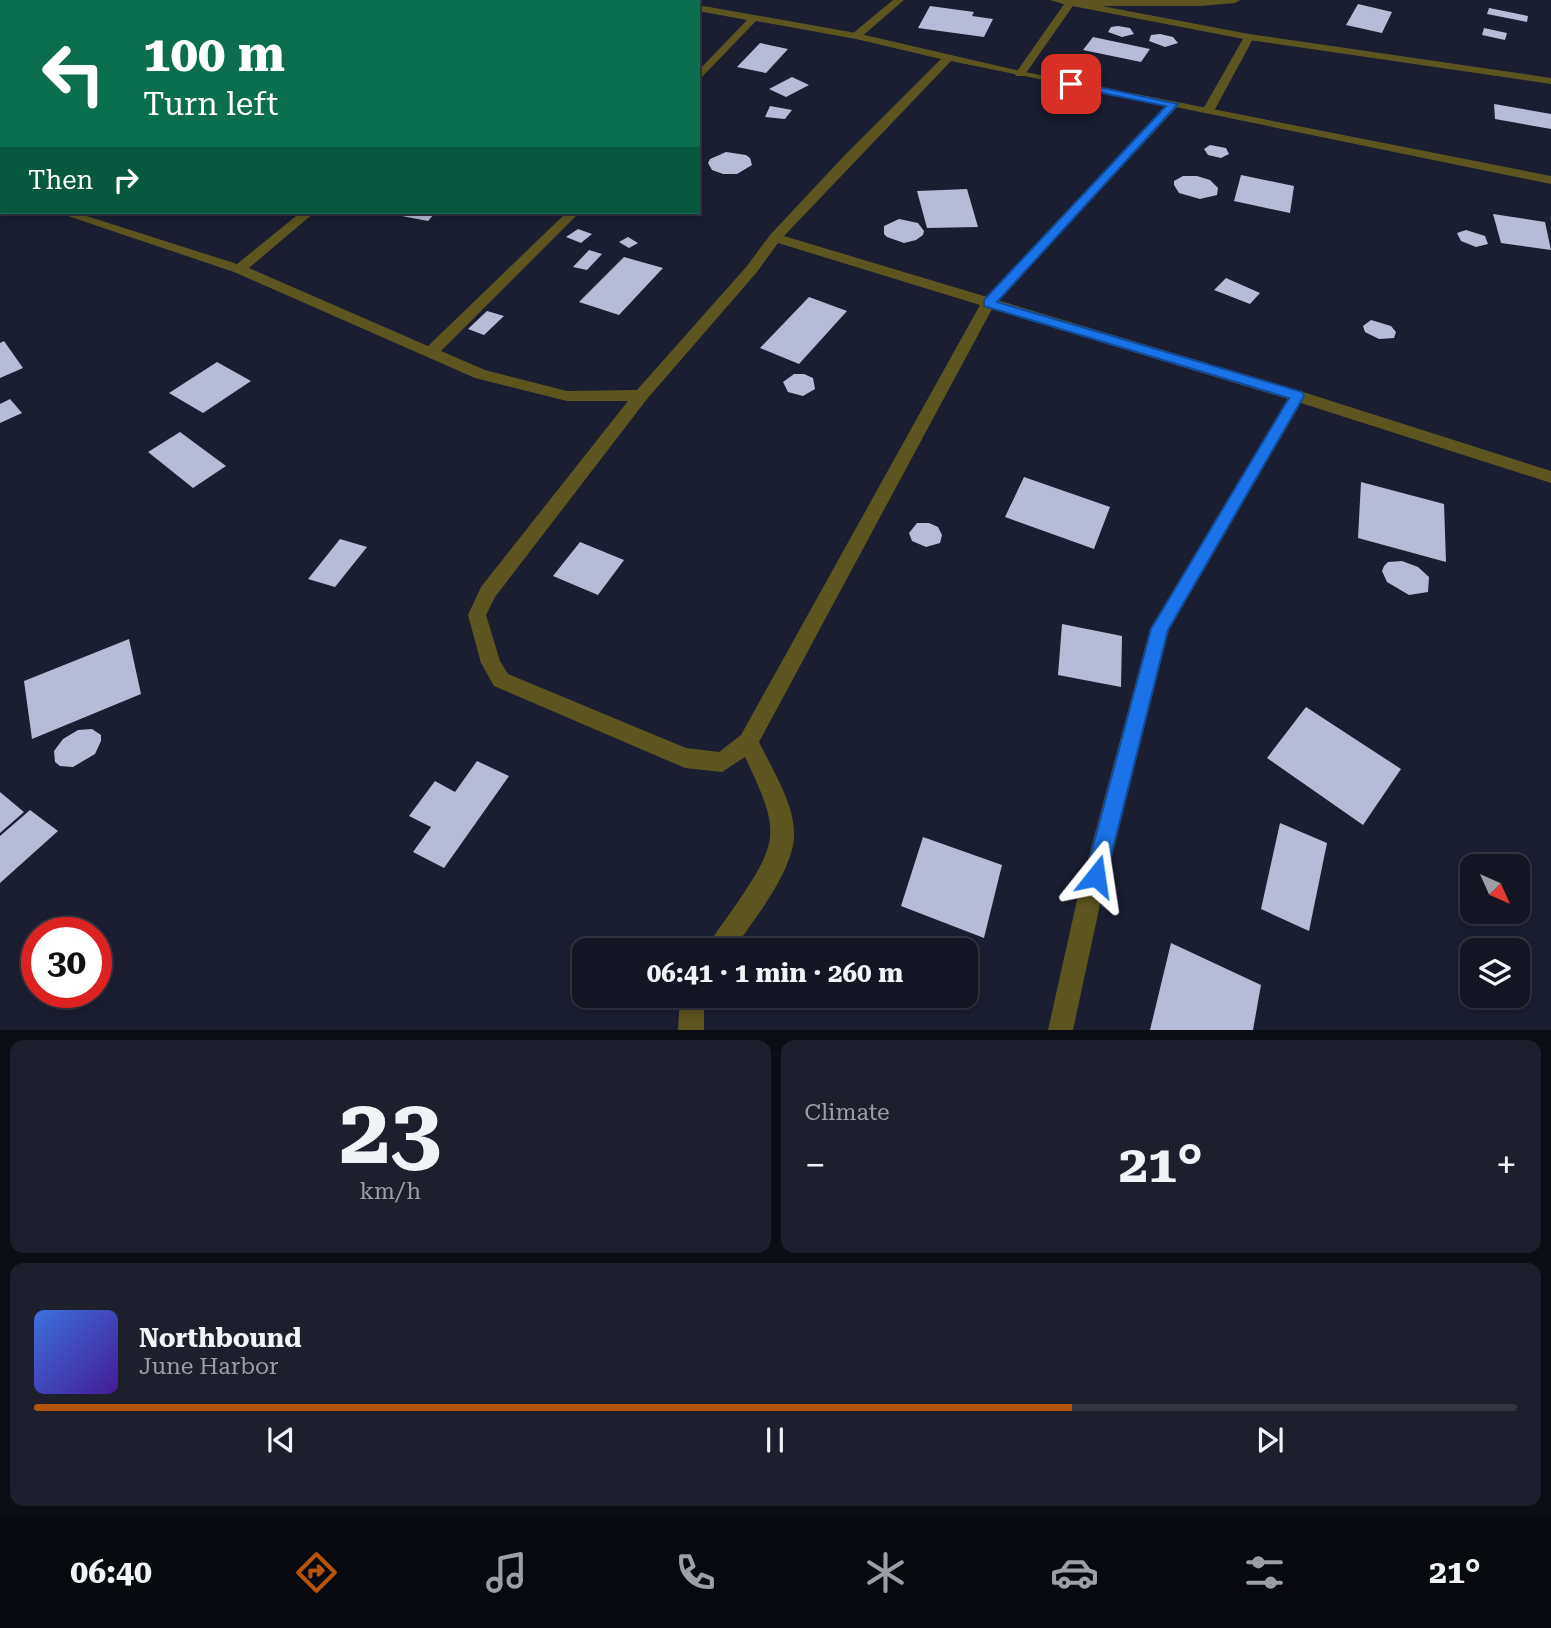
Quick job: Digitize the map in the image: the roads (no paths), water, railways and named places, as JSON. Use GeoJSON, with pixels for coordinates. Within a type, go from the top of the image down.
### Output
{"type":"FeatureCollection","features":[{"type":"Feature","properties":{"kind":"street"},"geometry":{"type":"LineString","coordinates":[[856,36],[899,0]]}},
{"type":"Feature","properties":{"kind":"street"},"geometry":{"type":"LineString","coordinates":[[1055,0],[1200,3],[1235,0]]}},
{"type":"Feature","properties":{"kind":"street"},"geometry":{"type":"LineString","coordinates":[[1071,1],[1249,37],[1551,81]]}},
{"type":"Feature","properties":{"kind":"street"},"geometry":{"type":"LineString","coordinates":[[1020,74],[1071,1]]}},
{"type":"Feature","properties":{"kind":"street"},"geometry":{"type":"LineString","coordinates":[[700,8],[856,36],[1020,74],[1551,180]]}},
{"type":"Feature","properties":{"kind":"street"},"geometry":{"type":"LineString","coordinates":[[700,76],[754,18]]}},
{"type":"Feature","properties":{"kind":"street"},"geometry":{"type":"LineString","coordinates":[[1208,111],[1249,37]]}},
{"type":"Feature","properties":{"kind":"street"},"geometry":{"type":"LineString","coordinates":[[948,58],[847,160],[775,238],[752,269],[641,395],[488,592],[477,615],[491,663],[500,680],[685,758],[722,762],[748,742],[988,303],[1173,104]]}},
{"type":"Feature","properties":{"kind":"street"},"geometry":{"type":"LineString","coordinates":[[68,214],[239,269],[480,374],[567,396],[641,395]]}},
{"type":"Feature","properties":{"kind":"street"},"geometry":{"type":"LineString","coordinates":[[239,269],[307,214]]}},
{"type":"Feature","properties":{"kind":"street"},"geometry":{"type":"LineString","coordinates":[[432,351],[572,214]]}},
{"type":"Feature","properties":{"kind":"street"},"geometry":{"type":"LineString","coordinates":[[775,238],[1297,396],[1551,477]]}},
{"type":"Feature","properties":{"kind":"street"},"geometry":{"type":"LineString","coordinates":[[1060,1030],[1089,900],[1160,629],[1297,396]]}},
{"type":"Feature","properties":{"kind":"street"},"geometry":{"type":"LineString","coordinates":[[727,938],[778,857],[783,837],[775,803],[748,742]]}},
{"type":"Feature","properties":{"kind":"street"},"geometry":{"type":"LineString","coordinates":[[691,1030],[692,1008]]}}]}
